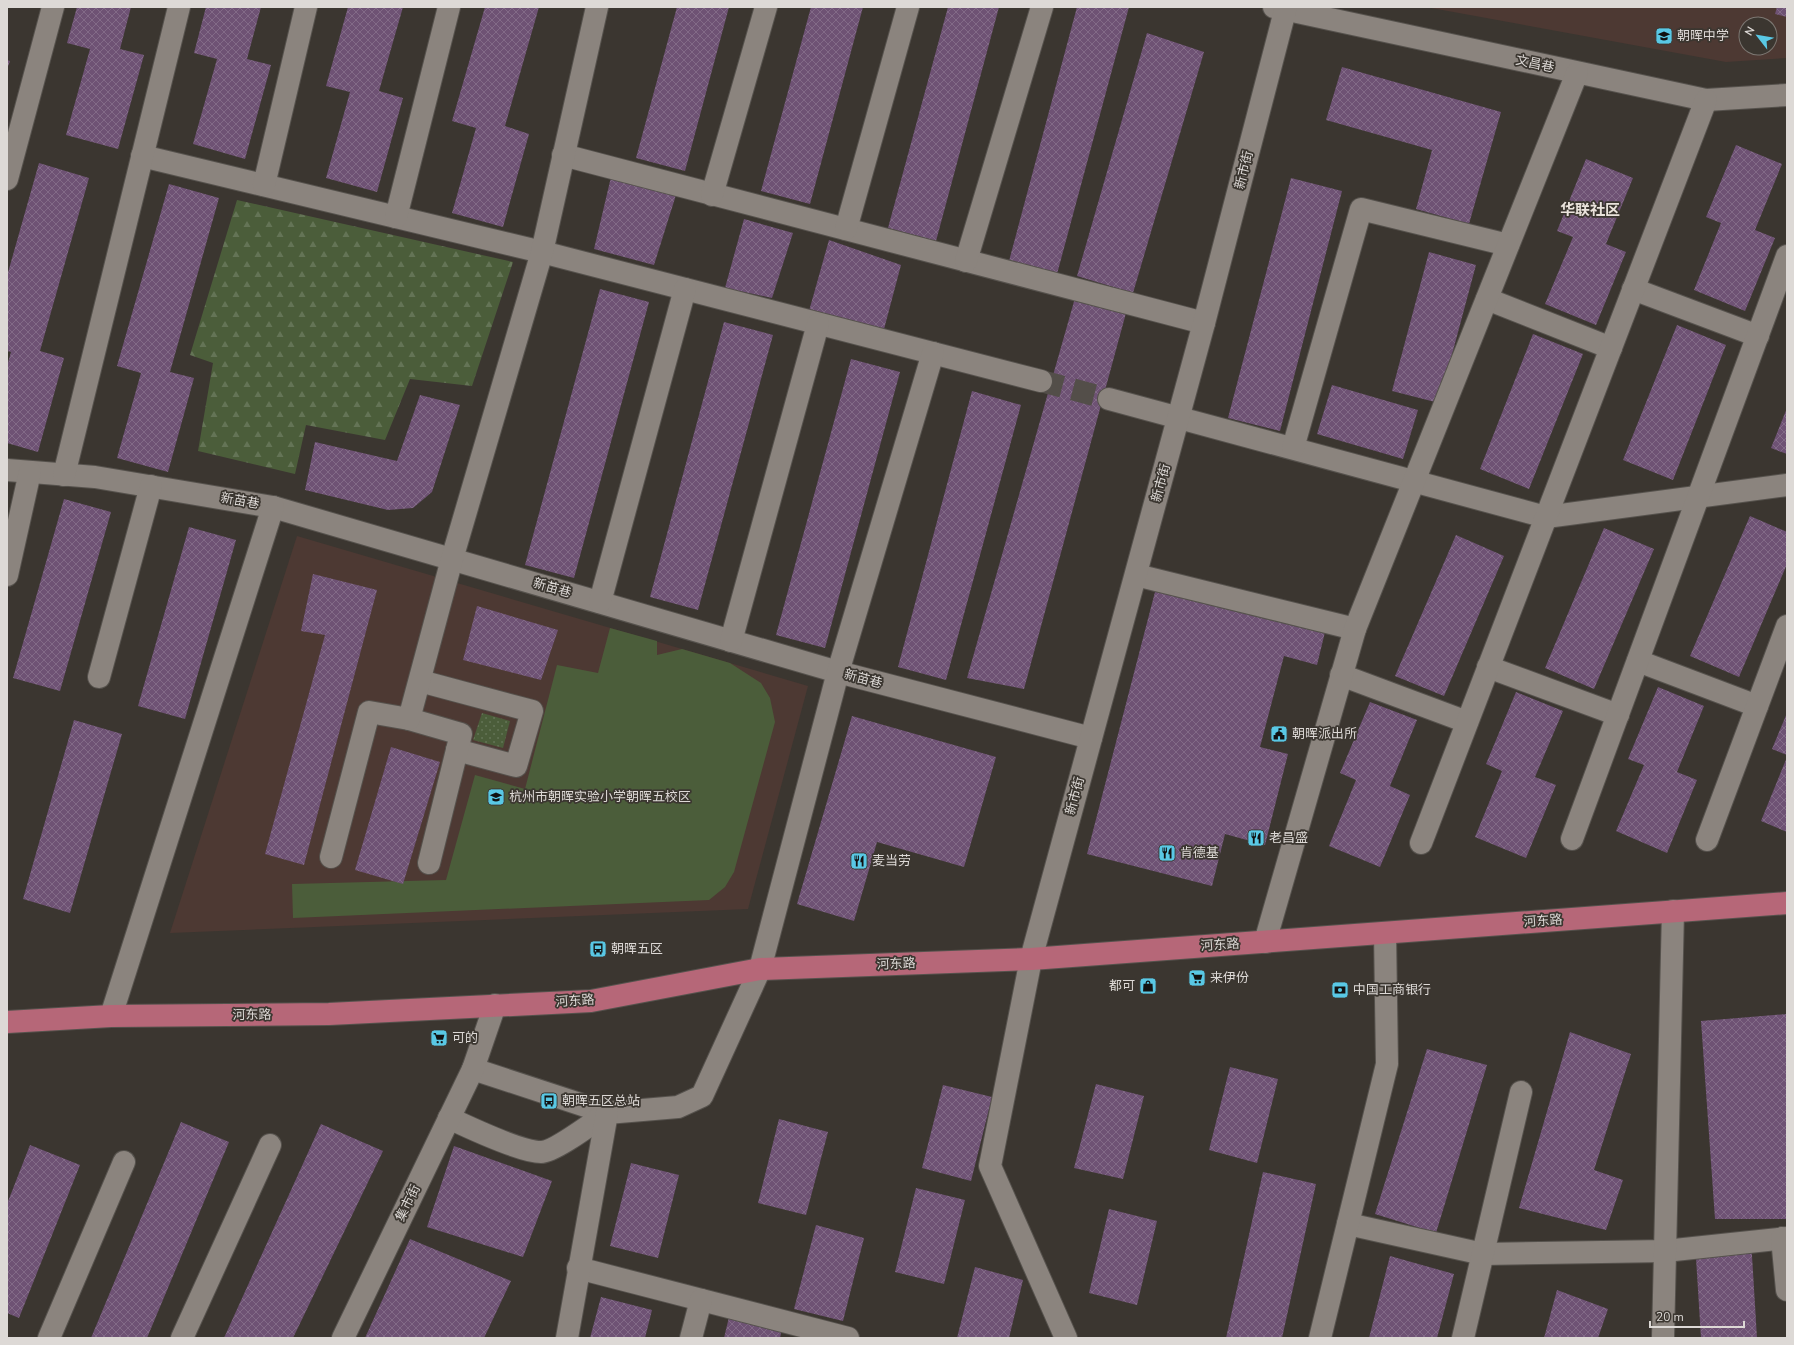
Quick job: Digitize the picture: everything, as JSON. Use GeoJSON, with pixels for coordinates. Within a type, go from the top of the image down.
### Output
{"type":"FeatureCollection","features":[{"type":"Feature","properties":{"kind":"main road","name":"河东路"},"geometry":{"type":"LineString","coordinates":[[7,1022],[111,1016],[329,1014],[591,1001],[760,969],[1031,959],[1787,902]]}},
{"type":"Feature","properties":{"kind":"street"},"geometry":{"type":"LineString","coordinates":[[7,179],[53,7]]}},
{"type":"Feature","properties":{"kind":"street"},"geometry":{"type":"LineString","coordinates":[[64,475],[178,7]]}},
{"type":"Feature","properties":{"kind":"street"},"geometry":{"type":"LineString","coordinates":[[264,185],[306,7]]}},
{"type":"Feature","properties":{"kind":"street"},"geometry":{"type":"LineString","coordinates":[[396,217],[449,7]]}},
{"type":"Feature","properties":{"kind":"street"},"geometry":{"type":"LineString","coordinates":[[409,720],[452,559],[542,252],[597,7]]}},
{"type":"Feature","properties":{"kind":"street"},"geometry":{"type":"LineString","coordinates":[[712,195],[766,7]]}},
{"type":"Feature","properties":{"kind":"street"},"geometry":{"type":"LineString","coordinates":[[846,229],[908,7]]}},
{"type":"Feature","properties":{"kind":"street"},"geometry":{"type":"LineString","coordinates":[[966,261],[1042,7]]}},
{"type":"Feature","properties":{"kind":"street","name":"文昌巷"},"geometry":{"type":"LineString","coordinates":[[1282,8],[1706,100],[1787,95]]}},
{"type":"Feature","properties":{"kind":"street","name":"新市街"},"geometry":{"type":"LineString","coordinates":[[1066,1338],[990,1166],[1031,959],[1204,323],[1282,8]]}},
{"type":"Feature","properties":{"kind":"street"},"geometry":{"type":"LineString","coordinates":[[1265,942],[1355,629],[1577,73]]}},
{"type":"Feature","properties":{"kind":"street"},"geometry":{"type":"LineString","coordinates":[[1421,843],[1706,100]]}},
{"type":"Feature","properties":{"kind":"street"},"geometry":{"type":"LineString","coordinates":[[563,155],[1204,323]]}},
{"type":"Feature","properties":{"kind":"street"},"geometry":{"type":"LineString","coordinates":[[142,156],[542,252],[1041,381]]}},
{"type":"Feature","properties":{"kind":"street"},"geometry":{"type":"LineString","coordinates":[[1292,448],[1361,209],[1508,245]]}},
{"type":"Feature","properties":{"kind":"street"},"geometry":{"type":"LineString","coordinates":[[1572,839],[1758,336],[1785,270]]}},
{"type":"Feature","properties":{"kind":"street"},"geometry":{"type":"LineString","coordinates":[[600,602],[685,288]]}},
{"type":"Feature","properties":{"kind":"street"},"geometry":{"type":"LineString","coordinates":[[1634,289],[1758,336]]}},
{"type":"Feature","properties":{"kind":"street"},"geometry":{"type":"LineString","coordinates":[[1487,300],[1611,348]]}},
{"type":"Feature","properties":{"kind":"street"},"geometry":{"type":"LineString","coordinates":[[731,641],[818,324]]}},
{"type":"Feature","properties":{"kind":"street"},"geometry":{"type":"LineString","coordinates":[[472,1069],[607,1113],[678,1107],[702,1096],[760,969],[838,672],[933,353]]}},
{"type":"Feature","properties":{"kind":"street"},"geometry":{"type":"LineString","coordinates":[[1109,399],[1546,516],[1787,485]]}},
{"type":"Feature","properties":{"kind":"street","name":"新苗巷"},"geometry":{"type":"LineString","coordinates":[[7,470],[95,477],[273,506],[838,672],[1091,738]]}},
{"type":"Feature","properties":{"kind":"street"},"geometry":{"type":"LineString","coordinates":[[7,575],[30,472]]}},
{"type":"Feature","properties":{"kind":"street"},"geometry":{"type":"LineString","coordinates":[[99,677],[151,486]]}},
{"type":"Feature","properties":{"kind":"street"},"geometry":{"type":"LineString","coordinates":[[111,1016],[273,506]]}},
{"type":"Feature","properties":{"kind":"street"},"geometry":{"type":"LineString","coordinates":[[1136,575],[1355,629]]}},
{"type":"Feature","properties":{"kind":"street"},"geometry":{"type":"LineString","coordinates":[[1706,840],[1757,706],[1783,650],[1787,626]]}},
{"type":"Feature","properties":{"kind":"street"},"geometry":{"type":"LineString","coordinates":[[1638,661],[1757,706]]}},
{"type":"Feature","properties":{"kind":"street"},"geometry":{"type":"LineString","coordinates":[[1488,667],[1618,715]]}},
{"type":"Feature","properties":{"kind":"street"},"geometry":{"type":"LineString","coordinates":[[1341,675],[1467,722]]}},
{"type":"Feature","properties":{"kind":"street"},"geometry":{"type":"LineString","coordinates":[[420,681],[532,711],[516,766],[457,750]]}},
{"type":"Feature","properties":{"kind":"street"},"geometry":{"type":"LineString","coordinates":[[331,857],[369,712],[409,720],[461,734],[428,863]]}},
{"type":"Feature","properties":{"kind":"street"},"geometry":{"type":"LineString","coordinates":[[1663,1338],[1673,911]]}},
{"type":"Feature","properties":{"kind":"street"},"geometry":{"type":"LineString","coordinates":[[1320,1338],[1387,1064],[1385,933]]}},
{"type":"Feature","properties":{"kind":"street","name":"集市街"},"geometry":{"type":"LineString","coordinates":[[343,1338],[472,1069],[495,1005]]}},
{"type":"Feature","properties":{"kind":"street"},"geometry":{"type":"LineString","coordinates":[[1463,1338],[1521,1092]]}},
{"type":"Feature","properties":{"kind":"street"},"geometry":{"type":"LineString","coordinates":[[449,1118],[518,1146],[541,1152],[554,1147],[607,1113]]}},
{"type":"Feature","properties":{"kind":"street"},"geometry":{"type":"LineString","coordinates":[[567,1338],[578,1268],[607,1113]]}},
{"type":"Feature","properties":{"kind":"street"},"geometry":{"type":"LineString","coordinates":[[182,1338],[270,1145]]}},
{"type":"Feature","properties":{"kind":"street"},"geometry":{"type":"LineString","coordinates":[[49,1338],[124,1162]]}},
{"type":"Feature","properties":{"kind":"street"},"geometry":{"type":"LineString","coordinates":[[1348,1224],[1483,1254],[1665,1251],[1785,1238],[1787,1290]]}},
{"type":"Feature","properties":{"kind":"street"},"geometry":{"type":"LineString","coordinates":[[578,1268],[836,1337]]}},
{"type":"Feature","properties":{"kind":"street"},"geometry":{"type":"LineString","coordinates":[[691,1338],[701,1300]]}},
{"type":"Feature","properties":{"kind":"shaded area","name":"朝晖中学"},"geometry":{"type":"Polygon","coordinates":[[[1426,7],[1787,7],[1787,58],[1726,62],[1426,7]]]}},
{"type":"Feature","properties":{"kind":"shaded area","name":"杭州市朝晖实验小学朝晖五校区"},"geometry":{"type":"Polygon","coordinates":[[[297,536],[808,686],[748,909],[170,933],[297,536]]]}},
{"type":"Feature","properties":{"kind":"green space"},"geometry":{"type":"Polygon","coordinates":[[[237,200],[513,262],[472,386],[410,379],[385,440],[306,425],[295,474],[198,451],[213,363],[190,355],[237,200]]]}},
{"type":"Feature","properties":{"kind":"green space"},"geometry":{"type":"Polygon","coordinates":[[[610,628],[657,641],[657,655],[682,649],[730,663],[761,683],[770,698],[775,722],[734,872],[725,887],[709,900],[293,918],[292,884],[446,880],[475,775],[525,789],[557,665],[598,673],[610,628]]]}},
{"type":"Feature","properties":{"kind":"green space"},"geometry":{"type":"Polygon","coordinates":[[[482,713],[510,721],[503,748],[473,740],[482,713]]]}},
{"type":"Feature","properties":{"kind":"building"},"geometry":{"type":"Polygon","coordinates":[[[77,7],[131,7],[120,49],[144,55],[118,149],[66,135],[90,49],[67,43],[77,7]]]}},
{"type":"Feature","properties":{"kind":"building"},"geometry":{"type":"Polygon","coordinates":[[[206,7],[261,7],[247,59],[271,65],[245,159],[193,144],[217,59],[194,53],[206,7]]]}},
{"type":"Feature","properties":{"kind":"building"},"geometry":{"type":"Polygon","coordinates":[[[348,7],[403,7],[379,91],[403,98],[377,192],[326,178],[350,92],[326,86],[348,7]]]}},
{"type":"Feature","properties":{"kind":"building"},"geometry":{"type":"Polygon","coordinates":[[[485,7],[539,7],[505,126],[529,134],[503,227],[452,213],[476,128],[452,121],[485,7]]]}},
{"type":"Feature","properties":{"kind":"building"},"geometry":{"type":"Polygon","coordinates":[[[677,7],[729,7],[685,171],[636,158],[677,7]]]}},
{"type":"Feature","properties":{"kind":"building"},"geometry":{"type":"Polygon","coordinates":[[[811,7],[863,7],[810,204],[761,191],[811,7]]]}},
{"type":"Feature","properties":{"kind":"building"},"geometry":{"type":"Polygon","coordinates":[[[948,7],[999,7],[936,241],[888,228],[948,7]]]}},
{"type":"Feature","properties":{"kind":"building"},"geometry":{"type":"Polygon","coordinates":[[[1077,7],[1129,7],[1057,274],[1009,261],[1077,7]]]}},
{"type":"Feature","properties":{"kind":"building"},"geometry":{"type":"Polygon","coordinates":[[[1777,7],[1787,7],[1787,17],[1775,14],[1777,7]]]}},
{"type":"Feature","properties":{"kind":"building"},"geometry":{"type":"Polygon","coordinates":[[[1147,33],[1204,52],[1133,293],[1077,276],[1147,33]]]}},
{"type":"Feature","properties":{"kind":"building"},"geometry":{"type":"Polygon","coordinates":[[[7,60],[10,61],[7,69],[7,60]]]}},
{"type":"Feature","properties":{"kind":"building"},"geometry":{"type":"Polygon","coordinates":[[[1342,67],[1501,112],[1469,224],[1416,209],[1432,150],[1326,120],[1342,67]]]}},
{"type":"Feature","properties":{"kind":"building"},"geometry":{"type":"Polygon","coordinates":[[[1736,145],[1782,164],[1755,230],[1775,238],[1745,311],[1694,290],[1721,223],[1706,217],[1736,145]]]}},
{"type":"Feature","properties":{"kind":"building"},"geometry":{"type":"Polygon","coordinates":[[[1586,159],[1633,178],[1606,244],[1626,252],[1596,325],[1545,304],[1573,237],[1557,231],[1586,159]]]}},
{"type":"Feature","properties":{"kind":"building"},"geometry":{"type":"Polygon","coordinates":[[[39,163],[89,178],[40,351],[64,358],[38,452],[7,443],[7,366],[11,352],[7,351],[7,276],[39,163]]]}},
{"type":"Feature","properties":{"kind":"building"},"geometry":{"type":"Polygon","coordinates":[[[611,177],[676,195],[654,265],[594,249],[611,177]]]}},
{"type":"Feature","properties":{"kind":"building"},"geometry":{"type":"Polygon","coordinates":[[[1291,178],[1342,191],[1280,431],[1228,418],[1291,178]]]}},
{"type":"Feature","properties":{"kind":"building"},"geometry":{"type":"Polygon","coordinates":[[[169,184],[219,198],[170,372],[194,378],[168,472],[117,458],[141,373],[117,366],[169,184]]]}},
{"type":"Feature","properties":{"kind":"building"},"geometry":{"type":"Polygon","coordinates":[[[744,219],[793,233],[772,298],[725,288],[744,219]]]}},
{"type":"Feature","properties":{"kind":"building"},"geometry":{"type":"Polygon","coordinates":[[[829,240],[901,265],[883,333],[809,311],[829,240]]]}},
{"type":"Feature","properties":{"kind":"building"},"geometry":{"type":"Polygon","coordinates":[[[1429,252],[1476,265],[1439,403],[1392,391],[1429,252]]]}},
{"type":"Feature","properties":{"kind":"building"},"geometry":{"type":"Polygon","coordinates":[[[600,289],[649,302],[574,578],[525,565],[600,289]]]}},
{"type":"Feature","properties":{"kind":"building"},"geometry":{"type":"Polygon","coordinates":[[[1075,298],[1126,313],[1024,689],[967,678],[1075,298]]]}},
{"type":"Feature","properties":{"kind":"building"},"geometry":{"type":"Polygon","coordinates":[[[724,322],[773,335],[698,610],[650,597],[724,322]]]}},
{"type":"Feature","properties":{"kind":"building"},"geometry":{"type":"Polygon","coordinates":[[[1677,325],[1726,345],[1673,480],[1623,460],[1677,325]]]}},
{"type":"Feature","properties":{"kind":"building"},"geometry":{"type":"Polygon","coordinates":[[[1533,334],[1583,354],[1529,489],[1480,469],[1533,334]]]}},
{"type":"Feature","properties":{"kind":"building"},"geometry":{"type":"Polygon","coordinates":[[[851,359],[900,372],[825,648],[776,635],[851,359]]]}},
{"type":"Feature","properties":{"kind":"building"},"geometry":{"type":"Polygon","coordinates":[[[1332,385],[1418,410],[1403,459],[1317,434],[1332,385]]]}},
{"type":"Feature","properties":{"kind":"building"},"geometry":{"type":"Polygon","coordinates":[[[972,391],[1021,405],[946,680],[898,667],[972,391]]]}},
{"type":"Feature","properties":{"kind":"building"},"geometry":{"type":"Polygon","coordinates":[[[420,395],[460,405],[432,492],[413,508],[388,510],[305,490],[315,442],[397,461],[420,395]]]}},
{"type":"Feature","properties":{"kind":"building"},"geometry":{"type":"Polygon","coordinates":[[[1787,408],[1787,454],[1771,448],[1787,408]]]}},
{"type":"Feature","properties":{"kind":"building"},"geometry":{"type":"Polygon","coordinates":[[[64,499],[111,512],[60,691],[13,678],[64,499]]]}},
{"type":"Feature","properties":{"kind":"building"},"geometry":{"type":"Polygon","coordinates":[[[1750,516],[1787,532],[1787,564],[1739,677],[1690,656],[1750,516]]]}},
{"type":"Feature","properties":{"kind":"building"},"geometry":{"type":"Polygon","coordinates":[[[189,527],[236,540],[185,719],[138,706],[189,527]]]}},
{"type":"Feature","properties":{"kind":"building"},"geometry":{"type":"Polygon","coordinates":[[[1604,528],[1654,549],[1594,689],[1545,668],[1604,528]]]}},
{"type":"Feature","properties":{"kind":"building"},"geometry":{"type":"Polygon","coordinates":[[[1456,535],[1504,556],[1444,696],[1395,676],[1456,535]]]}},
{"type":"Feature","properties":{"kind":"building"},"geometry":{"type":"Polygon","coordinates":[[[313,574],[377,590],[304,865],[265,854],[325,635],[301,631],[313,574]]]}},
{"type":"Feature","properties":{"kind":"building"},"geometry":{"type":"Polygon","coordinates":[[[1156,588],[1325,632],[1317,665],[1284,656],[1260,747],[1288,754],[1265,845],[1225,834],[1212,886],[1087,854],[1156,588]]]}},
{"type":"Feature","properties":{"kind":"building"},"geometry":{"type":"Polygon","coordinates":[[[477,606],[558,630],[541,680],[463,660],[477,606]]]}},
{"type":"Feature","properties":{"kind":"building"},"geometry":{"type":"Polygon","coordinates":[[[1658,687],[1704,706],[1677,772],[1697,780],[1667,853],[1616,831],[1644,765],[1628,759],[1658,687]]]}},
{"type":"Feature","properties":{"kind":"building"},"geometry":{"type":"Polygon","coordinates":[[[1516,692],[1563,711],[1535,777],[1556,785],[1526,858],[1475,837],[1502,771],[1486,764],[1516,692]]]}},
{"type":"Feature","properties":{"kind":"building"},"geometry":{"type":"Polygon","coordinates":[[[1370,702],[1417,720],[1390,786],[1410,795],[1380,867],[1329,846],[1356,780],[1340,773],[1370,702]]]}},
{"type":"Feature","properties":{"kind":"building"},"geometry":{"type":"Polygon","coordinates":[[[1787,713],[1787,755],[1772,749],[1787,713]]]}},
{"type":"Feature","properties":{"kind":"building"},"geometry":{"type":"Polygon","coordinates":[[[852,716],[996,757],[964,867],[877,842],[854,921],[797,904],[852,716]]]}},
{"type":"Feature","properties":{"kind":"building"},"geometry":{"type":"Polygon","coordinates":[[[74,720],[122,734],[70,913],[23,899],[74,720]]]}},
{"type":"Feature","properties":{"kind":"building"},"geometry":{"type":"Polygon","coordinates":[[[391,747],[440,762],[403,884],[355,870],[391,747]]]}},
{"type":"Feature","properties":{"kind":"building"},"geometry":{"type":"Polygon","coordinates":[[[1787,757],[1787,832],[1761,821],[1787,757]]]}},
{"type":"Feature","properties":{"kind":"building"},"geometry":{"type":"Polygon","coordinates":[[[1787,1014],[1787,1219],[1715,1219],[1701,1021],[1787,1014]]]}},
{"type":"Feature","properties":{"kind":"building"},"geometry":{"type":"Polygon","coordinates":[[[1570,1032],[1631,1054],[1594,1170],[1623,1180],[1606,1230],[1519,1208],[1570,1032]]]}},
{"type":"Feature","properties":{"kind":"building"},"geometry":{"type":"Polygon","coordinates":[[[1427,1049],[1487,1065],[1436,1233],[1375,1214],[1427,1049]]]}},
{"type":"Feature","properties":{"kind":"building"},"geometry":{"type":"Polygon","coordinates":[[[1230,1067],[1278,1079],[1257,1163],[1209,1150],[1230,1067]]]}},
{"type":"Feature","properties":{"kind":"building"},"geometry":{"type":"Polygon","coordinates":[[[1096,1084],[1144,1096],[1123,1179],[1074,1168],[1096,1084]]]}},
{"type":"Feature","properties":{"kind":"building"},"geometry":{"type":"Polygon","coordinates":[[[943,1085],[992,1097],[971,1181],[922,1168],[943,1085]]]}},
{"type":"Feature","properties":{"kind":"building"},"geometry":{"type":"Polygon","coordinates":[[[779,1119],[828,1132],[806,1215],[758,1203],[779,1119]]]}},
{"type":"Feature","properties":{"kind":"building"},"geometry":{"type":"Polygon","coordinates":[[[181,1122],[229,1142],[147,1338],[91,1338],[181,1122]]]}},
{"type":"Feature","properties":{"kind":"building"},"geometry":{"type":"Polygon","coordinates":[[[321,1124],[383,1151],[293,1338],[224,1338],[321,1124]]]}},
{"type":"Feature","properties":{"kind":"building"},"geometry":{"type":"Polygon","coordinates":[[[30,1145],[80,1165],[19,1318],[7,1313],[7,1204],[30,1145]]]}},
{"type":"Feature","properties":{"kind":"building"},"geometry":{"type":"Polygon","coordinates":[[[454,1146],[552,1181],[523,1257],[427,1227],[454,1146]]]}},
{"type":"Feature","properties":{"kind":"building"},"geometry":{"type":"Polygon","coordinates":[[[631,1163],[679,1175],[658,1258],[610,1246],[631,1163]]]}},
{"type":"Feature","properties":{"kind":"building"},"geometry":{"type":"Polygon","coordinates":[[[1263,1172],[1316,1184],[1282,1338],[1226,1338],[1263,1172]]]}},
{"type":"Feature","properties":{"kind":"building"},"geometry":{"type":"Polygon","coordinates":[[[916,1188],[965,1200],[944,1284],[895,1272],[916,1188]]]}},
{"type":"Feature","properties":{"kind":"building"},"geometry":{"type":"Polygon","coordinates":[[[1109,1209],[1157,1221],[1137,1305],[1089,1293],[1109,1209]]]}},
{"type":"Feature","properties":{"kind":"building"},"geometry":{"type":"Polygon","coordinates":[[[816,1225],[864,1238],[843,1321],[794,1309],[816,1225]]]}},
{"type":"Feature","properties":{"kind":"building"},"geometry":{"type":"Polygon","coordinates":[[[410,1239],[511,1281],[484,1338],[365,1338],[410,1239]]]}},
{"type":"Feature","properties":{"kind":"building"},"geometry":{"type":"Polygon","coordinates":[[[1751,1239],[1757,1338],[1701,1338],[1695,1242],[1751,1239]]]}},
{"type":"Feature","properties":{"kind":"building"},"geometry":{"type":"Polygon","coordinates":[[[1390,1256],[1454,1274],[1437,1338],[1369,1338],[1390,1256]]]}},
{"type":"Feature","properties":{"kind":"building"},"geometry":{"type":"Polygon","coordinates":[[[975,1267],[1023,1280],[1009,1338],[957,1338],[975,1267]]]}},
{"type":"Feature","properties":{"kind":"building"},"geometry":{"type":"Polygon","coordinates":[[[1557,1290],[1608,1309],[1598,1338],[1544,1338],[1557,1290]]]}},
{"type":"Feature","properties":{"kind":"building"},"geometry":{"type":"Polygon","coordinates":[[[601,1297],[652,1310],[645,1338],[590,1338],[601,1297]]]}},
{"type":"Feature","properties":{"kind":"building"},"geometry":{"type":"Polygon","coordinates":[[[729,1317],[782,1329],[780,1338],[724,1338],[729,1317]]]}},
{"type":"Feature","properties":{"kind":"tunnel"},"geometry":{"type":"LineString","coordinates":[[1041,381],[1109,399]]}},
{"type":"Feature","properties":{"kind":"place","name":"朝晖中学"},"geometry":{"type":"Point","coordinates":[1664,36]}},
{"type":"Feature","properties":{"kind":"place","name":"朝晖派出所"},"geometry":{"type":"Point","coordinates":[1279,734]}},
{"type":"Feature","properties":{"kind":"place","name":"杭州市朝晖实验小学朝晖五校区"},"geometry":{"type":"Point","coordinates":[496,797]}},
{"type":"Feature","properties":{"kind":"place","name":"老昌盛"},"geometry":{"type":"Point","coordinates":[1256,838]}},
{"type":"Feature","properties":{"kind":"place","name":"肯德基"},"geometry":{"type":"Point","coordinates":[1167,853]}},
{"type":"Feature","properties":{"kind":"place","name":"麦当劳"},"geometry":{"type":"Point","coordinates":[859,861]}},
{"type":"Feature","properties":{"kind":"place","name":"朝晖五区"},"geometry":{"type":"Point","coordinates":[598,949]}},
{"type":"Feature","properties":{"kind":"place","name":"来伊份"},"geometry":{"type":"Point","coordinates":[1197,978]}},
{"type":"Feature","properties":{"kind":"place","name":"都可"},"geometry":{"type":"Point","coordinates":[1148,986]}},
{"type":"Feature","properties":{"kind":"place","name":"中国工商银行"},"geometry":{"type":"Point","coordinates":[1340,990]}},
{"type":"Feature","properties":{"kind":"place","name":"可的"},"geometry":{"type":"Point","coordinates":[439,1038]}},
{"type":"Feature","properties":{"kind":"place","name":"朝晖五区总站"},"geometry":{"type":"Point","coordinates":[549,1101]}},
{"type":"Feature","properties":{"kind":"district","name":"华联社区"},"geometry":{"type":"Point","coordinates":[1590,210]}}]}
